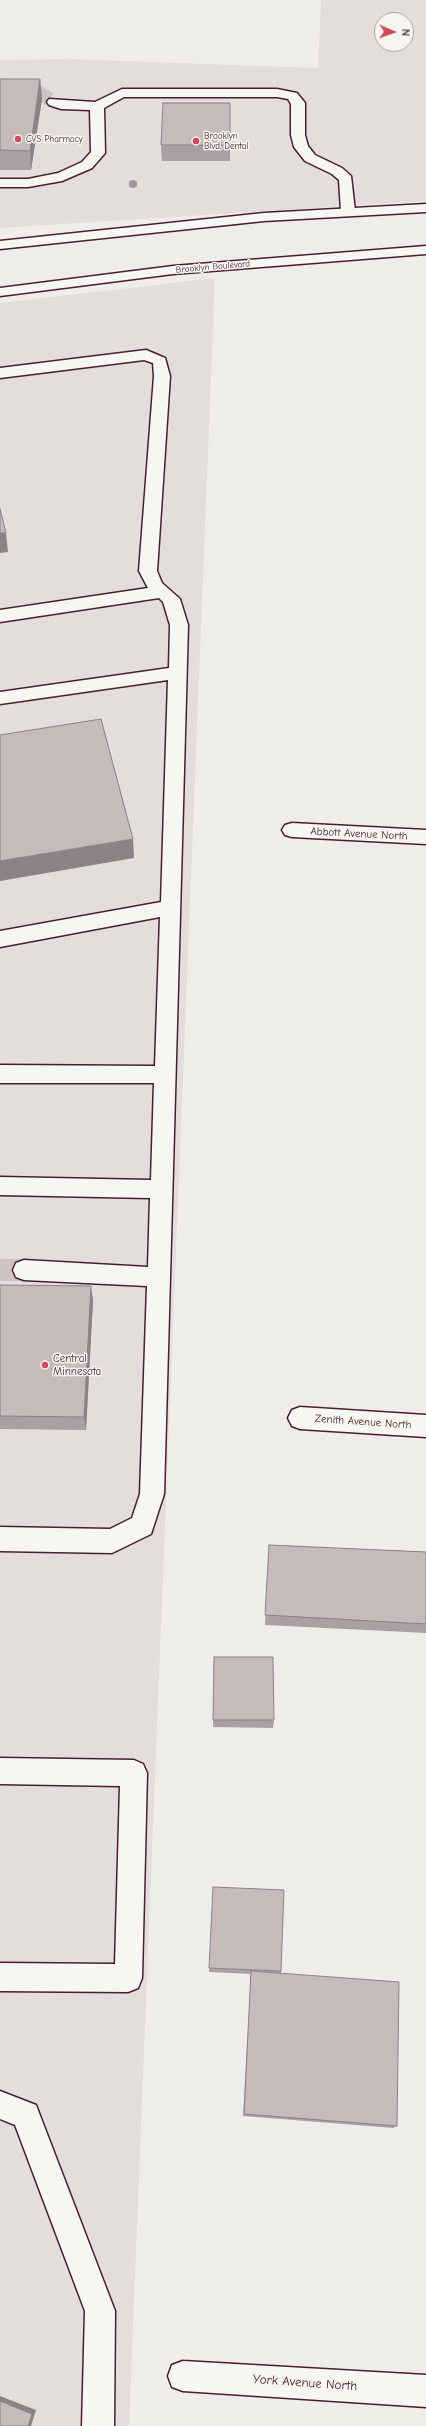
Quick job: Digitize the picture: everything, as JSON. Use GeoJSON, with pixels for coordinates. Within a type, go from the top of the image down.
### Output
{"type":"FeatureCollection","features":[{"type":"Feature","properties":{"kind":"main road"},"geometry":{"type":"LineString","coordinates":[[54,102],[66,106],[97,106],[122,93],[277,93],[292,96],[298,103],[298,135],[302,147],[310,158],[337,171],[346,179],[348,211]]}},
{"type":"Feature","properties":{"kind":"main road"},"geometry":{"type":"LineString","coordinates":[[0,183],[28,183],[62,177],[87,165],[98,154],[97,106]]}},
{"type":"Feature","properties":{"kind":"main road"},"geometry":{"type":"LineString","coordinates":[[0,245],[264,217],[348,211],[426,208]]}},
{"type":"Feature","properties":{"kind":"main road","name":"Brooklyn Boulevard"},"geometry":{"type":"LineString","coordinates":[[0,292],[173,270],[426,250]]}},
{"type":"Feature","properties":{"kind":"main road"},"geometry":{"type":"LineString","coordinates":[[0,373],[146,355],[160,361],[162,376],[148,571],[155,586],[171,599],[179,625],[160,1276],[152,1494],[142,1526],[112,1541],[0,1539]]}},
{"type":"Feature","properties":{"kind":"main road"},"geometry":{"type":"LineString","coordinates":[[0,616],[162,592]]}},
{"type":"Feature","properties":{"kind":"main road"},"geometry":{"type":"LineString","coordinates":[[0,698],[178,673]]}},
{"type":"Feature","properties":{"kind":"main road","name":"Abbott Avenue North"},"geometry":{"type":"LineString","coordinates":[[292,830],[426,837]]}},
{"type":"Feature","properties":{"kind":"main road"},"geometry":{"type":"LineString","coordinates":[[0,939],[170,908]]}},
{"type":"Feature","properties":{"kind":"main road"},"geometry":{"type":"LineString","coordinates":[[0,1074],[165,1076]]}},
{"type":"Feature","properties":{"kind":"main road"},"geometry":{"type":"LineString","coordinates":[[0,1186],[162,1189]]}},
{"type":"Feature","properties":{"kind":"main road"},"geometry":{"type":"LineString","coordinates":[[24,1270],[160,1276]]}},
{"type":"Feature","properties":{"kind":"main road","name":"Zenith Avenue North"},"geometry":{"type":"LineString","coordinates":[[300,1418],[426,1426]]}},
{"type":"Feature","properties":{"kind":"main road"},"geometry":{"type":"LineString","coordinates":[[0,1772],[134,1773],[128,1978],[0,1977]]}},
{"type":"Feature","properties":{"kind":"main road"},"geometry":{"type":"LineString","coordinates":[[0,2105],[26,2115],[100,2311],[98,2426]]}},
{"type":"Feature","properties":{"kind":"main road","name":"York Avenue North"},"geometry":{"type":"LineString","coordinates":[[184,2376],[426,2391]]}},
{"type":"Feature","properties":{"kind":"shaded area"},"geometry":{"type":"Polygon","coordinates":[[[321,0],[426,0],[426,201],[0,228],[0,60],[70,59],[318,68],[321,0]]]}},
{"type":"Feature","properties":{"kind":"shaded area"},"geometry":{"type":"Polygon","coordinates":[[[215,278],[129,2426],[0,2426],[0,303],[215,278]]]}},
{"type":"Feature","properties":{"kind":"building","name":"CVS Pharmacy"},"geometry":{"type":"Polygon","coordinates":[[[0,79],[40,79],[30,151],[0,150],[0,79]]]}},
{"type":"Feature","properties":{"kind":"building"},"geometry":{"type":"Polygon","coordinates":[[[163,103],[230,103],[230,145],[161,145],[163,103]]]}},
{"type":"Feature","properties":{"kind":"building"},"geometry":{"type":"Polygon","coordinates":[[[0,509],[6,533],[0,533],[0,509]]]}},
{"type":"Feature","properties":{"kind":"building"},"geometry":{"type":"Polygon","coordinates":[[[101,719],[133,839],[0,861],[0,735],[101,719]]]}},
{"type":"Feature","properties":{"kind":"building","name":"Central Minnesota"},"geometry":{"type":"Polygon","coordinates":[[[0,1285],[91,1286],[84,1417],[0,1416],[0,1285]]]}},
{"type":"Feature","properties":{"kind":"building"},"geometry":{"type":"Polygon","coordinates":[[[269,1545],[426,1552],[426,1624],[265,1615],[269,1545]]]}},
{"type":"Feature","properties":{"kind":"building"},"geometry":{"type":"Polygon","coordinates":[[[214,1657],[273,1657],[274,1720],[213,1720],[214,1657]]]}},
{"type":"Feature","properties":{"kind":"building"},"geometry":{"type":"Polygon","coordinates":[[[213,1887],[284,1890],[281,1971],[209,1968],[213,1887]]]}},
{"type":"Feature","properties":{"kind":"building"},"geometry":{"type":"Polygon","coordinates":[[[251,1971],[399,1982],[397,2126],[244,2114],[251,1971]]]}},
{"type":"Feature","properties":{"kind":"building"},"geometry":{"type":"Polygon","coordinates":[[[0,2401],[32,2414],[28,2426],[0,2426],[0,2401]]]}},
{"type":"Feature","properties":{"kind":"tunnel"},"geometry":{"type":"LineString","coordinates":[[38,92],[54,102]]}},
{"type":"Feature","properties":{"kind":"tunnel"},"geometry":{"type":"LineString","coordinates":[[0,1270],[24,1270]]}},
{"type":"Feature","properties":{"kind":"place","name":"CVS Pharmacy"},"geometry":{"type":"Point","coordinates":[18,139]}},
{"type":"Feature","properties":{"kind":"place","name":"Brooklyn Blvd. Dental"},"geometry":{"type":"Point","coordinates":[196,141]}},
{"type":"Feature","properties":{"kind":"place","name":"Central Minnesota"},"geometry":{"type":"Point","coordinates":[45,1365]}}]}
